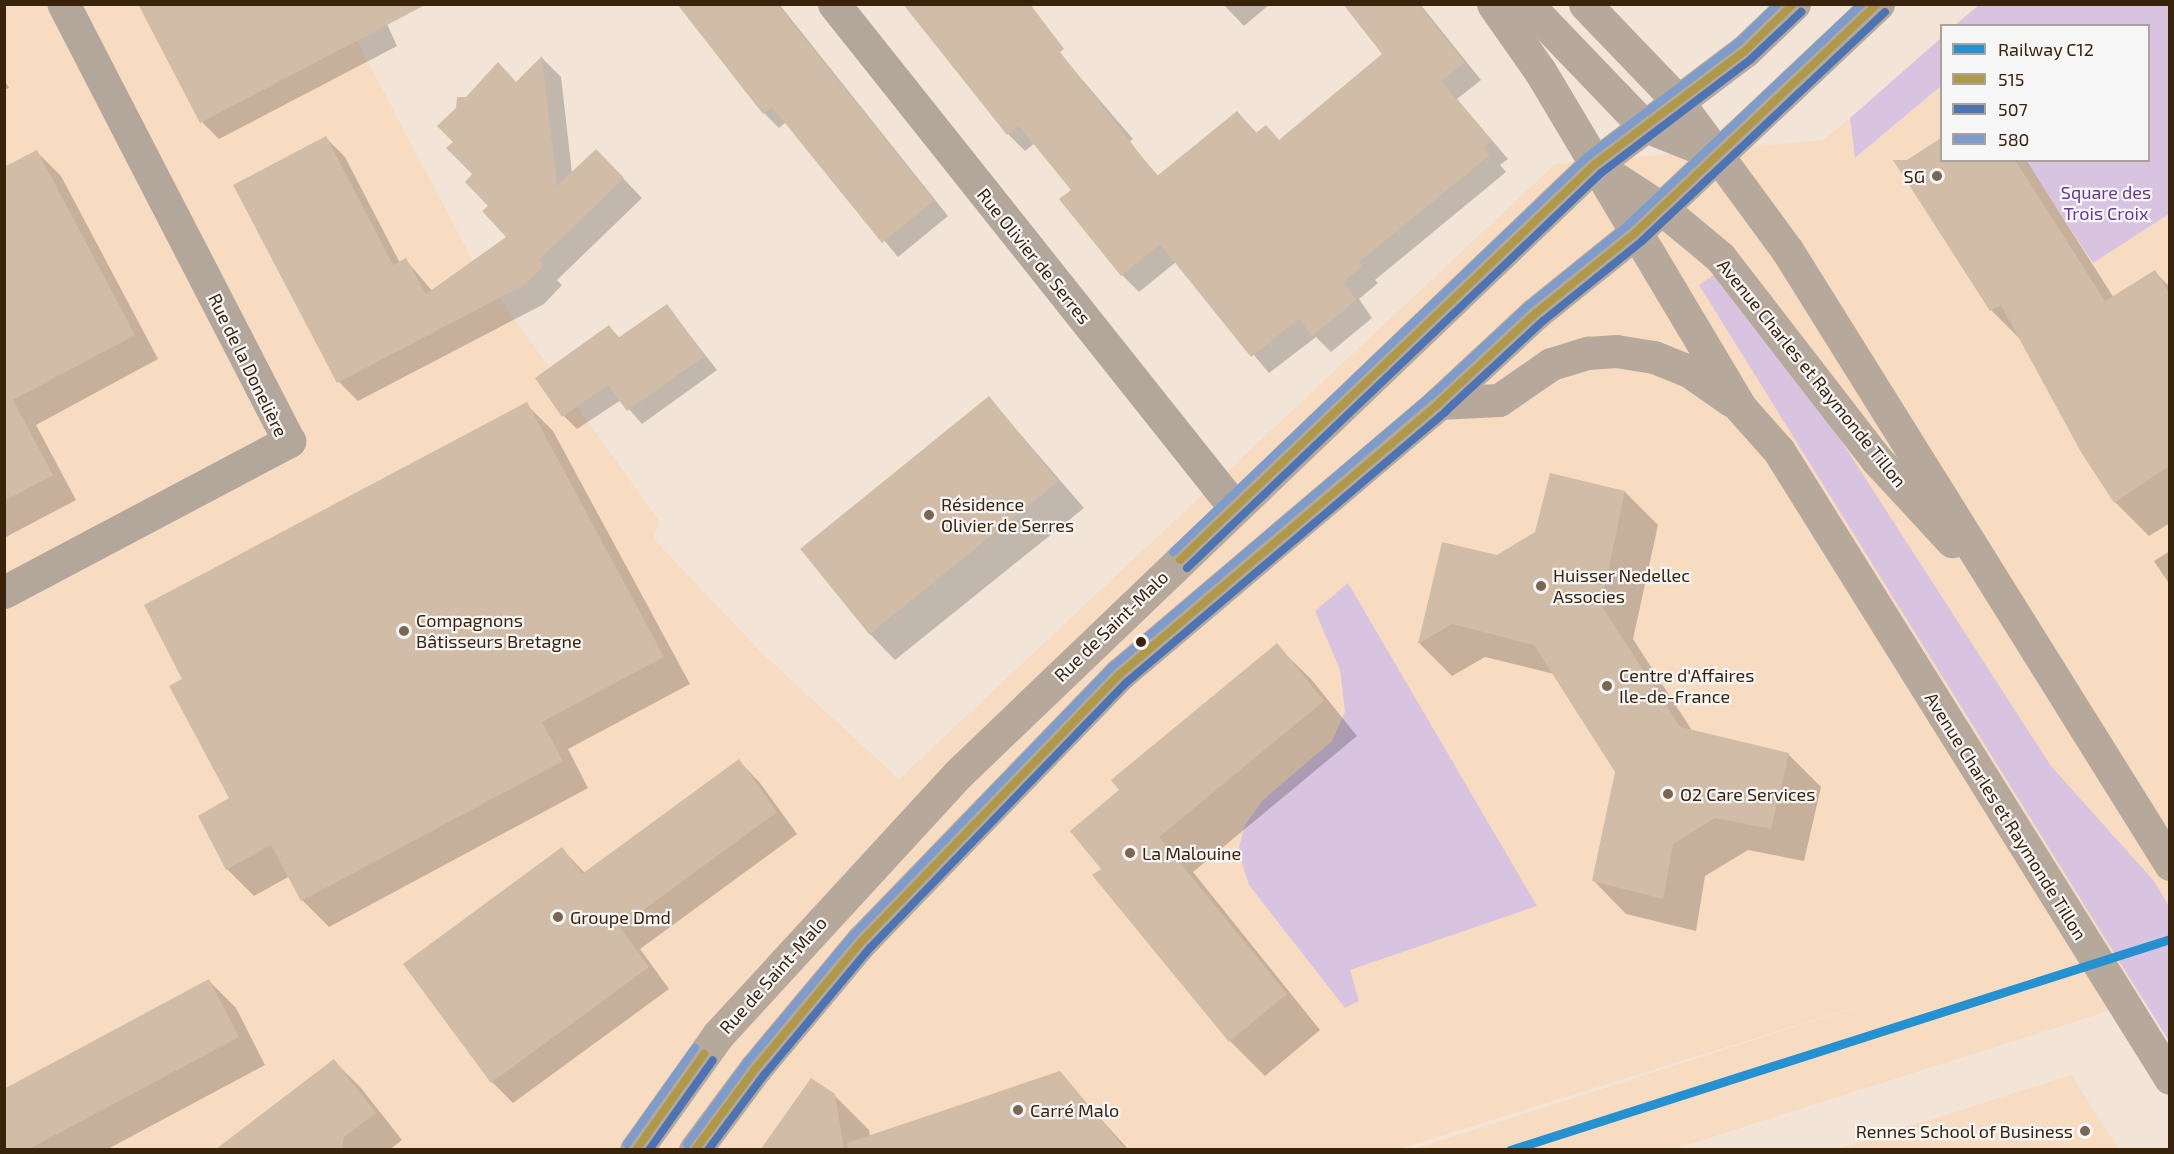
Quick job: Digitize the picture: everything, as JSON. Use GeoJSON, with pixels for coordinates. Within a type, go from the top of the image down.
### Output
{"type":"FeatureCollection","features":[{"type":"Feature","properties":{"kind":"main road"},"geometry":{"type":"LineString","coordinates":[[1494,4],[1540,71],[1594,165]]}},
{"type":"Feature","properties":{"kind":"main road"},"geometry":{"type":"LineString","coordinates":[[1527,4],[1643,125],[1718,155]]}},
{"type":"Feature","properties":{"kind":"main road","name":"Avenue Charles et Raymonde Tillon"},"geometry":{"type":"LineString","coordinates":[[1585,4],[1676,99],[1799,268],[2169,864]]}},
{"type":"Feature","properties":{"kind":"main road","name":"Rue de Saint-Malo"},"geometry":{"type":"LineString","coordinates":[[636,1149],[718,1035],[958,774],[1594,165],[1676,99],[1745,51],[1794,4]]}},
{"type":"Feature","properties":{"kind":"main road"},"geometry":{"type":"LineString","coordinates":[[695,1149],[756,1068],[862,941],[1120,674],[1438,403],[1536,313],[1635,233],[1781,92],[1878,4]]}},
{"type":"Feature","properties":{"kind":"main road","name":"Avenue Charles et Raymonde Tillon"},"geometry":{"type":"LineString","coordinates":[[1594,165],[1661,208],[1720,257],[1742,282],[1876,459],[2006,600]]}},
{"type":"Feature","properties":{"kind":"main road","name":"Avenue Charles et Raymonde Tillon"},"geometry":{"type":"LineString","coordinates":[[1594,165],[1740,407],[1779,452],[2169,1078]]}},
{"type":"Feature","properties":{"kind":"main road","name":"Avenue Charles et Raymonde Tillon"},"geometry":{"type":"LineString","coordinates":[[1438,403],[1499,400],[1551,364],[1588,353],[1616,351],[1653,357],[1689,371],[1740,407]]}},
{"type":"Feature","properties":{"kind":"main road"},"geometry":{"type":"LineString","coordinates":[[831,911],[862,941]]}},
{"type":"Feature","properties":{"kind":"street","name":"Rue de la Donelière"},"geometry":{"type":"LineString","coordinates":[[4,592],[289,441],[63,4]]}},
{"type":"Feature","properties":{"kind":"street","name":"Rue Olivier de Serres"},"geometry":{"type":"LineString","coordinates":[[834,4],[1235,508]]}},
{"type":"Feature","properties":{"kind":"shaded area"},"geometry":{"type":"Polygon","coordinates":[[[5,5],[338,5],[473,261],[660,522],[653,538],[761,652],[899,779],[1555,164],[1823,140],[1850,118],[1856,158],[1940,87],[1940,162],[2027,162],[2093,262],[2169,214],[2169,992],[1674,1149],[1414,1149],[1913,989],[1399,1149],[5,1150],[5,5]]]}},
{"type":"Feature","properties":{"kind":"shaded area"},"geometry":{"type":"Polygon","coordinates":[[[2071,1075],[2119,1149],[1838,1149],[2071,1075]]]}},
{"type":"Feature","properties":{"kind":"green space","name":"Square des Trois Croix"},"geometry":{"type":"Polygon","coordinates":[[[1979,5],[2169,5],[2169,214],[2093,263],[2027,162],[2150,162],[2150,24],[1956,24],[1979,5]]]}},
{"type":"Feature","properties":{"kind":"green space"},"geometry":{"type":"Polygon","coordinates":[[[1940,39],[1940,87],[1855,158],[1850,118],[1940,39]]]}},
{"type":"Feature","properties":{"kind":"green space"},"geometry":{"type":"Polygon","coordinates":[[[1717,273],[1831,425],[2051,766],[2154,881],[2169,906],[2169,1041],[1699,285],[1717,273]]]}},
{"type":"Feature","properties":{"kind":"green space"},"geometry":{"type":"Polygon","coordinates":[[[1348,583],[1537,906],[1350,970],[1359,1001],[1345,1008],[1249,885],[1238,851],[1245,825],[1263,800],[1332,741],[1345,712],[1340,670],[1315,611],[1348,583]]]}},
{"type":"Feature","properties":{"kind":"building"},"geometry":{"type":"Polygon","coordinates":[[[138,4],[427,4],[200,123],[138,4]]]}},
{"type":"Feature","properties":{"kind":"building"},"geometry":{"type":"Polygon","coordinates":[[[677,4],[777,4],[934,200],[882,243],[772,107],[763,114],[677,4]]]}},
{"type":"Feature","properties":{"kind":"building"},"geometry":{"type":"Polygon","coordinates":[[[903,4],[1030,4],[1064,49],[1060,52],[1157,176],[1237,111],[1256,133],[1266,125],[1279,140],[1382,54],[1343,4],[1418,4],[1465,63],[1441,81],[1492,141],[1484,147],[1490,155],[1359,262],[1362,266],[1343,282],[1357,300],[1312,336],[1299,319],[1251,357],[1160,244],[1121,276],[1059,199],[1071,190],[1019,126],[1007,135],[903,4]]]}},
{"type":"Feature","properties":{"kind":"building"},"geometry":{"type":"Polygon","coordinates":[[[542,56],[557,186],[596,149],[624,178],[539,260],[544,265],[524,285],[337,383],[233,185],[326,136],[393,265],[406,258],[426,294],[506,237],[482,211],[488,206],[465,182],[472,174],[446,148],[453,142],[437,126],[456,108],[457,97],[466,97],[498,62],[516,82],[542,56]]]}},
{"type":"Feature","properties":{"kind":"building"},"geometry":{"type":"Polygon","coordinates":[[[1940,139],[1940,162],[2016,162],[2105,301],[2155,270],[2169,293],[2169,466],[2114,503],[2081,452],[2001,305],[1990,311],[1893,160],[1907,160],[1940,139]]]}},
{"type":"Feature","properties":{"kind":"building"},"geometry":{"type":"Polygon","coordinates":[[[37,150],[135,335],[13,400],[53,475],[4,501],[4,167],[37,150]]]}},
{"type":"Feature","properties":{"kind":"building"},"geometry":{"type":"Polygon","coordinates":[[[667,304],[705,356],[627,411],[608,385],[562,417],[535,378],[609,325],[618,338],[667,304]]]}},
{"type":"Feature","properties":{"kind":"building","name":"Résidence Olivier de Serres"},"geometry":{"type":"Polygon","coordinates":[[[989,396],[1058,481],[869,634],[800,549],[989,396]]]}},
{"type":"Feature","properties":{"kind":"building","name":"Compagnons Bâtisseurs Bretagne"},"geometry":{"type":"Polygon","coordinates":[[[527,402],[664,657],[542,722],[563,761],[301,901],[271,845],[226,870],[198,816],[229,798],[169,686],[182,679],[144,605],[527,402]]]}},
{"type":"Feature","properties":{"kind":"building","name":"Centre d'Affaires Ile-de-France"},"geometry":{"type":"Polygon","coordinates":[[[1550,473],[1625,491],[1601,605],[1680,727],[1789,753],[1771,829],[1715,818],[1673,844],[1663,899],[1592,881],[1615,772],[1534,645],[1452,624],[1418,644],[1442,542],[1497,555],[1535,532],[1550,473]]]}},
{"type":"Feature","properties":{"kind":"building","name":"La Malouine"},"geometry":{"type":"Polygon","coordinates":[[[1277,643],[1324,701],[1159,837],[1287,994],[1229,1042],[1092,875],[1101,869],[1070,831],[1119,790],[1111,780],[1277,643]]]}},
{"type":"Feature","properties":{"kind":"building"},"geometry":{"type":"Polygon","coordinates":[[[739,759],[777,812],[620,927],[649,967],[491,1083],[403,964],[562,847],[582,874],[739,759]]]}},
{"type":"Feature","properties":{"kind":"building"},"geometry":{"type":"Polygon","coordinates":[[[209,979],[239,1037],[29,1149],[4,1149],[4,1089],[209,979]]]}},
{"type":"Feature","properties":{"kind":"building"},"geometry":{"type":"Polygon","coordinates":[[[334,1059],[376,1113],[344,1137],[342,1149],[216,1149],[334,1059]]]}},
{"type":"Feature","properties":{"kind":"building","name":"Carré Malo"},"geometry":{"type":"Polygon","coordinates":[[[1060,1071],[1125,1149],[848,1149],[847,1143],[1060,1071]]]}},
{"type":"Feature","properties":{"kind":"building"},"geometry":{"type":"Polygon","coordinates":[[[811,1078],[835,1094],[844,1149],[761,1149],[811,1078]]]}},
{"type":"Feature","properties":{"kind":"rail line","name":"C12"},"geometry":{"type":"LineString","coordinates":[[1510,1150],[2170,939]]}},
{"type":"Feature","properties":{"kind":"transit line","name":"580"},"geometry":{"type":"LineString","coordinates":[[1173,552],[1587,157],[1738,43],[1778,4]]}},
{"type":"Feature","properties":{"kind":"transit line","name":"515"},"geometry":{"type":"LineString","coordinates":[[1180,560],[1594,165],[1745,51],[1793,4]]}},
{"type":"Feature","properties":{"kind":"transit line","name":"580"},"geometry":{"type":"LineString","coordinates":[[687,1144],[748,1061],[854,934],[1112,667],[1432,395],[1529,305],[1628,225],[1862,4]]}},
{"type":"Feature","properties":{"kind":"transit line","name":"515"},"geometry":{"type":"LineString","coordinates":[[695,1150],[756,1068],[862,941],[1120,674],[1439,403],[1536,313],[1635,233],[1877,4]]}},
{"type":"Feature","properties":{"kind":"transit line","name":"507"},"geometry":{"type":"LineString","coordinates":[[1187,568],[1601,173],[1751,59],[1801,12]]}},
{"type":"Feature","properties":{"kind":"transit line","name":"507"},"geometry":{"type":"LineString","coordinates":[[708,1150],[764,1075],[870,948],[1127,682],[1446,411],[1543,321],[1642,241],[1885,12]]}},
{"type":"Feature","properties":{"kind":"transit line","name":"580"},"geometry":{"type":"LineString","coordinates":[[627,1144],[695,1048]]}},
{"type":"Feature","properties":{"kind":"transit line","name":"515"},"geometry":{"type":"LineString","coordinates":[[636,1150],[704,1054]]}},
{"type":"Feature","properties":{"kind":"transit line","name":"507"},"geometry":{"type":"LineString","coordinates":[[649,1150],[713,1060]]}},
{"type":"Feature","properties":{"kind":"place","name":"SG"},"geometry":{"type":"Point","coordinates":[1937,176]}},
{"type":"Feature","properties":{"kind":"place","name":"Résidence Olivier de Serres"},"geometry":{"type":"Point","coordinates":[929,515]}},
{"type":"Feature","properties":{"kind":"place","name":"Huisser Nedellec Associes"},"geometry":{"type":"Point","coordinates":[1541,586]}},
{"type":"Feature","properties":{"kind":"place","name":"Compagnons Bâtisseurs Bretagne"},"geometry":{"type":"Point","coordinates":[404,631]}},
{"type":"Feature","properties":{"kind":"place","name":"Centre d'Affaires Ile-de-France"},"geometry":{"type":"Point","coordinates":[1607,686]}},
{"type":"Feature","properties":{"kind":"place","name":"O2 Care Services"},"geometry":{"type":"Point","coordinates":[1668,794]}},
{"type":"Feature","properties":{"kind":"place","name":"La Malouine"},"geometry":{"type":"Point","coordinates":[1130,853]}},
{"type":"Feature","properties":{"kind":"place","name":"Groupe Dmd"},"geometry":{"type":"Point","coordinates":[558,917]}},
{"type":"Feature","properties":{"kind":"place","name":"Carré Malo"},"geometry":{"type":"Point","coordinates":[1018,1110]}},
{"type":"Feature","properties":{"kind":"place","name":"Rennes School of Business"},"geometry":{"type":"Point","coordinates":[2085,1131]}}]}
